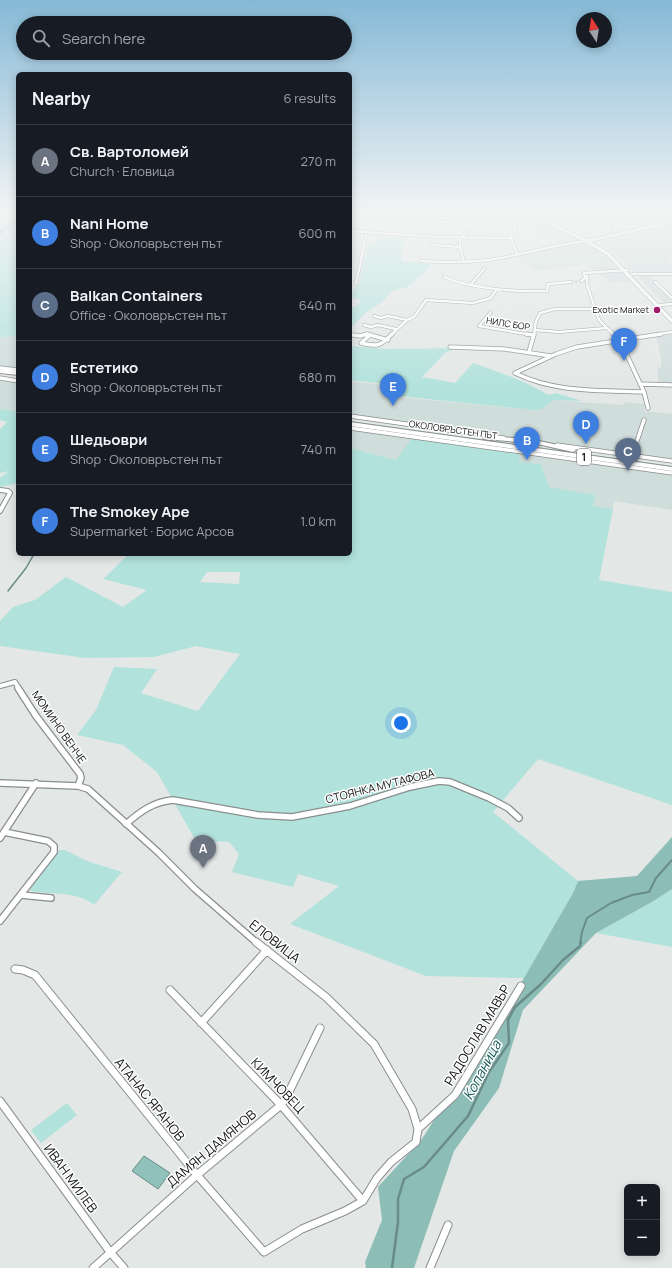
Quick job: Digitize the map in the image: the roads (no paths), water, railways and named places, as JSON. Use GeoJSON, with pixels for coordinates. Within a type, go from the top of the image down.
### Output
{"type":"FeatureCollection","features":[{"type":"Feature","properties":{"kind":"highway"},"geometry":{"type":"LineString","coordinates":[[0,369],[16,372]]}},
{"type":"Feature","properties":{"kind":"highway"},"geometry":{"type":"LineString","coordinates":[[1,378],[16,378]]}},
{"type":"Feature","properties":{"kind":"highway","name":"ОКОЛОВРЪСТЕН ПЪТ"},"geometry":{"type":"LineString","coordinates":[[352,420],[484,436],[672,464]]}},
{"type":"Feature","properties":{"kind":"highway","name":"ОКОЛОВРЪСТЕН ПЪТ"},"geometry":{"type":"LineString","coordinates":[[352,424],[672,469]]}},
{"type":"Feature","properties":{"kind":"highway"},"geometry":{"type":"LineString","coordinates":[[484,436],[529,441]]}},
{"type":"Feature","properties":{"kind":"highway"},"geometry":{"type":"LineString","coordinates":[[539,442],[573,450]]}},
{"type":"Feature","properties":{"kind":"highway"},"geometry":{"type":"LineString","coordinates":[[497,445],[552,456]]}},
{"type":"Feature","properties":{"kind":"highway"},"geometry":{"type":"LineString","coordinates":[[568,458],[618,462]]}},
{"type":"Feature","properties":{"kind":"main road"},"geometry":{"type":"LineString","coordinates":[[629,272],[672,321]]}},
{"type":"Feature","properties":{"kind":"main road"},"geometry":{"type":"LineString","coordinates":[[632,274],[672,316]]}},
{"type":"Feature","properties":{"kind":"street"},"geometry":{"type":"LineString","coordinates":[[356,284],[358,272]]}},
{"type":"Feature","properties":{"kind":"street"},"geometry":{"type":"LineString","coordinates":[[471,284],[481,272]]}},
{"type":"Feature","properties":{"kind":"street"},"geometry":{"type":"LineString","coordinates":[[584,272],[598,317],[601,323],[620,340],[644,392],[648,408]]}},
{"type":"Feature","properties":{"kind":"street"},"geometry":{"type":"LineString","coordinates":[[632,274],[672,274]]}},
{"type":"Feature","properties":{"kind":"street"},"geometry":{"type":"LineString","coordinates":[[444,277],[451,280],[496,290],[547,291],[547,284],[571,282]]}},
{"type":"Feature","properties":{"kind":"street"},"geometry":{"type":"LineString","coordinates":[[581,281],[586,277]]}},
{"type":"Feature","properties":{"kind":"street"},"geometry":{"type":"LineString","coordinates":[[655,282],[672,298]]}},
{"type":"Feature","properties":{"kind":"street"},"geometry":{"type":"LineString","coordinates":[[370,335],[361,344],[374,346],[388,340],[396,329],[401,327],[407,320],[414,317],[426,300],[473,304],[481,299],[491,298],[496,290]]}},
{"type":"Feature","properties":{"kind":"street"},"geometry":{"type":"LineString","coordinates":[[660,305],[672,304]]}},
{"type":"Feature","properties":{"kind":"street"},"geometry":{"type":"LineString","coordinates":[[529,352],[538,314],[554,309],[592,309]]}},
{"type":"Feature","properties":{"kind":"street","name":"НИЛС БОР"},"geometry":{"type":"LineString","coordinates":[[491,312],[479,326],[534,335]]}},
{"type":"Feature","properties":{"kind":"street"},"geometry":{"type":"LineString","coordinates":[[374,316],[381,318],[388,316],[407,320]]}},
{"type":"Feature","properties":{"kind":"street"},"geometry":{"type":"LineString","coordinates":[[364,325],[371,327],[378,325],[396,329]]}},
{"type":"Feature","properties":{"kind":"street"},"geometry":{"type":"LineString","coordinates":[[535,330],[560,332],[606,328]]}},
{"type":"Feature","properties":{"kind":"street"},"geometry":{"type":"LineString","coordinates":[[644,392],[553,387],[536,383],[515,373],[552,356],[577,347],[672,332]]}},
{"type":"Feature","properties":{"kind":"street"},"geometry":{"type":"LineString","coordinates":[[353,335],[370,335],[388,340]]}},
{"type":"Feature","properties":{"kind":"street"},"geometry":{"type":"LineString","coordinates":[[450,347],[484,347],[552,356]]}},
{"type":"Feature","properties":{"kind":"street"},"geometry":{"type":"LineString","coordinates":[[0,382],[1,378],[16,381]]}},
{"type":"Feature","properties":{"kind":"street"},"geometry":{"type":"LineString","coordinates":[[640,384],[672,385]]}},
{"type":"Feature","properties":{"kind":"street","name":"ОКОЛОВРЪСТЕН ПЪТ"},"geometry":{"type":"LineString","coordinates":[[352,416],[484,436]]}},
{"type":"Feature","properties":{"kind":"street"},"geometry":{"type":"LineString","coordinates":[[632,456],[644,420]]}},
{"type":"Feature","properties":{"kind":"street"},"geometry":{"type":"LineString","coordinates":[[352,428],[672,473]]}},
{"type":"Feature","properties":{"kind":"street"},"geometry":{"type":"LineString","coordinates":[[529,441],[672,461]]}},
{"type":"Feature","properties":{"kind":"street"},"geometry":{"type":"LineString","coordinates":[[0,511],[10,496],[8,491],[2,490]]}},
{"type":"Feature","properties":{"kind":"street","name":"МОМИНО ВЕНЧЕ"},"geometry":{"type":"LineString","coordinates":[[0,686],[15,682],[36,716],[80,774],[81,778],[78,786]]}},
{"type":"Feature","properties":{"kind":"street","name":"СТОЯНКА МУТАФОВА"},"geometry":{"type":"LineString","coordinates":[[126,824],[147,806],[159,801],[173,800],[258,816],[292,817],[350,806],[410,787],[439,781],[450,782],[489,798],[508,808],[519,818]]}},
{"type":"Feature","properties":{"kind":"street"},"geometry":{"type":"LineString","coordinates":[[0,783],[36,783],[78,786]]}},
{"type":"Feature","properties":{"kind":"street"},"geometry":{"type":"LineString","coordinates":[[0,921],[22,895],[54,852],[54,846],[48,841],[2,835],[36,783]]}},
{"type":"Feature","properties":{"kind":"street","name":"ЕЛОВИЦА"},"geometry":{"type":"LineString","coordinates":[[78,786],[88,789],[159,853],[195,889],[247,935],[326,997],[374,1044],[412,1109],[418,1129],[416,1142],[391,1162],[377,1178],[363,1201]]}},
{"type":"Feature","properties":{"kind":"street"},"geometry":{"type":"LineString","coordinates":[[22,895],[51,898]]}},
{"type":"Feature","properties":{"kind":"street"},"geometry":{"type":"LineString","coordinates":[[201,1023],[267,950]]}},
{"type":"Feature","properties":{"kind":"street","name":"АТАНАС ЯРАНОВ"},"geometry":{"type":"LineString","coordinates":[[15,969],[23,970],[35,975],[197,1175],[264,1252],[302,1229],[363,1201]]}},
{"type":"Feature","properties":{"kind":"street","name":"РАДОСЛАВ МАВЪР"},"geometry":{"type":"LineString","coordinates":[[418,1129],[455,1095],[521,986]]}},
{"type":"Feature","properties":{"kind":"street","name":"КИМЧОВЕЦ"},"geometry":{"type":"LineString","coordinates":[[170,990],[281,1105],[363,1201]]}},
{"type":"Feature","properties":{"kind":"street","name":"ДАМЯН ДАМЯНОВ"},"geometry":{"type":"LineString","coordinates":[[93,1268],[197,1175],[281,1105],[286,1098],[320,1028]]}},
{"type":"Feature","properties":{"kind":"street","name":"ИВАН МИЛЕВ"},"geometry":{"type":"LineString","coordinates":[[0,1101],[110,1252],[124,1268]]}},
{"type":"Feature","properties":{"kind":"street"},"geometry":{"type":"LineString","coordinates":[[430,1268],[448,1225]]}},
{"type":"Feature","properties":{"kind":"waterway"},"geometry":{"type":"LineString","coordinates":[[8,591],[26,568],[33,556]]}},
{"type":"Feature","properties":{"kind":"waterway","name":"Копаница"},"geometry":{"type":"LineString","coordinates":[[580,943],[587,918],[611,903],[632,895],[649,892],[656,878],[672,860]]}},
{"type":"Feature","properties":{"kind":"waterway","name":"Копаница"},"geometry":{"type":"LineString","coordinates":[[392,1268],[398,1222],[398,1199],[404,1179],[424,1167],[468,1116],[489,1072],[509,1043],[508,1020],[515,1007],[541,984],[563,960],[580,946],[581,942]]}},
{"type":"Feature","properties":{"kind":"tunnel"},"geometry":{"type":"LineString","coordinates":[[571,282],[581,281]]}},
{"type":"Feature","properties":{"kind":"place","name":"Exotic Market"},"geometry":{"type":"Point","coordinates":[657,310]}},
{"type":"Feature","properties":{"kind":"place","name":"The Smokey Ape"},"geometry":{"type":"Point","coordinates":[624,361]}},
{"type":"Feature","properties":{"kind":"place","name":"Шедьоври"},"geometry":{"type":"Point","coordinates":[393,406]}},
{"type":"Feature","properties":{"kind":"place","name":"Естетико"},"geometry":{"type":"Point","coordinates":[586,444]}},
{"type":"Feature","properties":{"kind":"place","name":"Nani Home"},"geometry":{"type":"Point","coordinates":[527,460]}},
{"type":"Feature","properties":{"kind":"place","name":"Balkan Containers"},"geometry":{"type":"Point","coordinates":[628,471]}},
{"type":"Feature","properties":{"kind":"place","name":"Св. Вартоломей"},"geometry":{"type":"Point","coordinates":[203,868]}}]}
